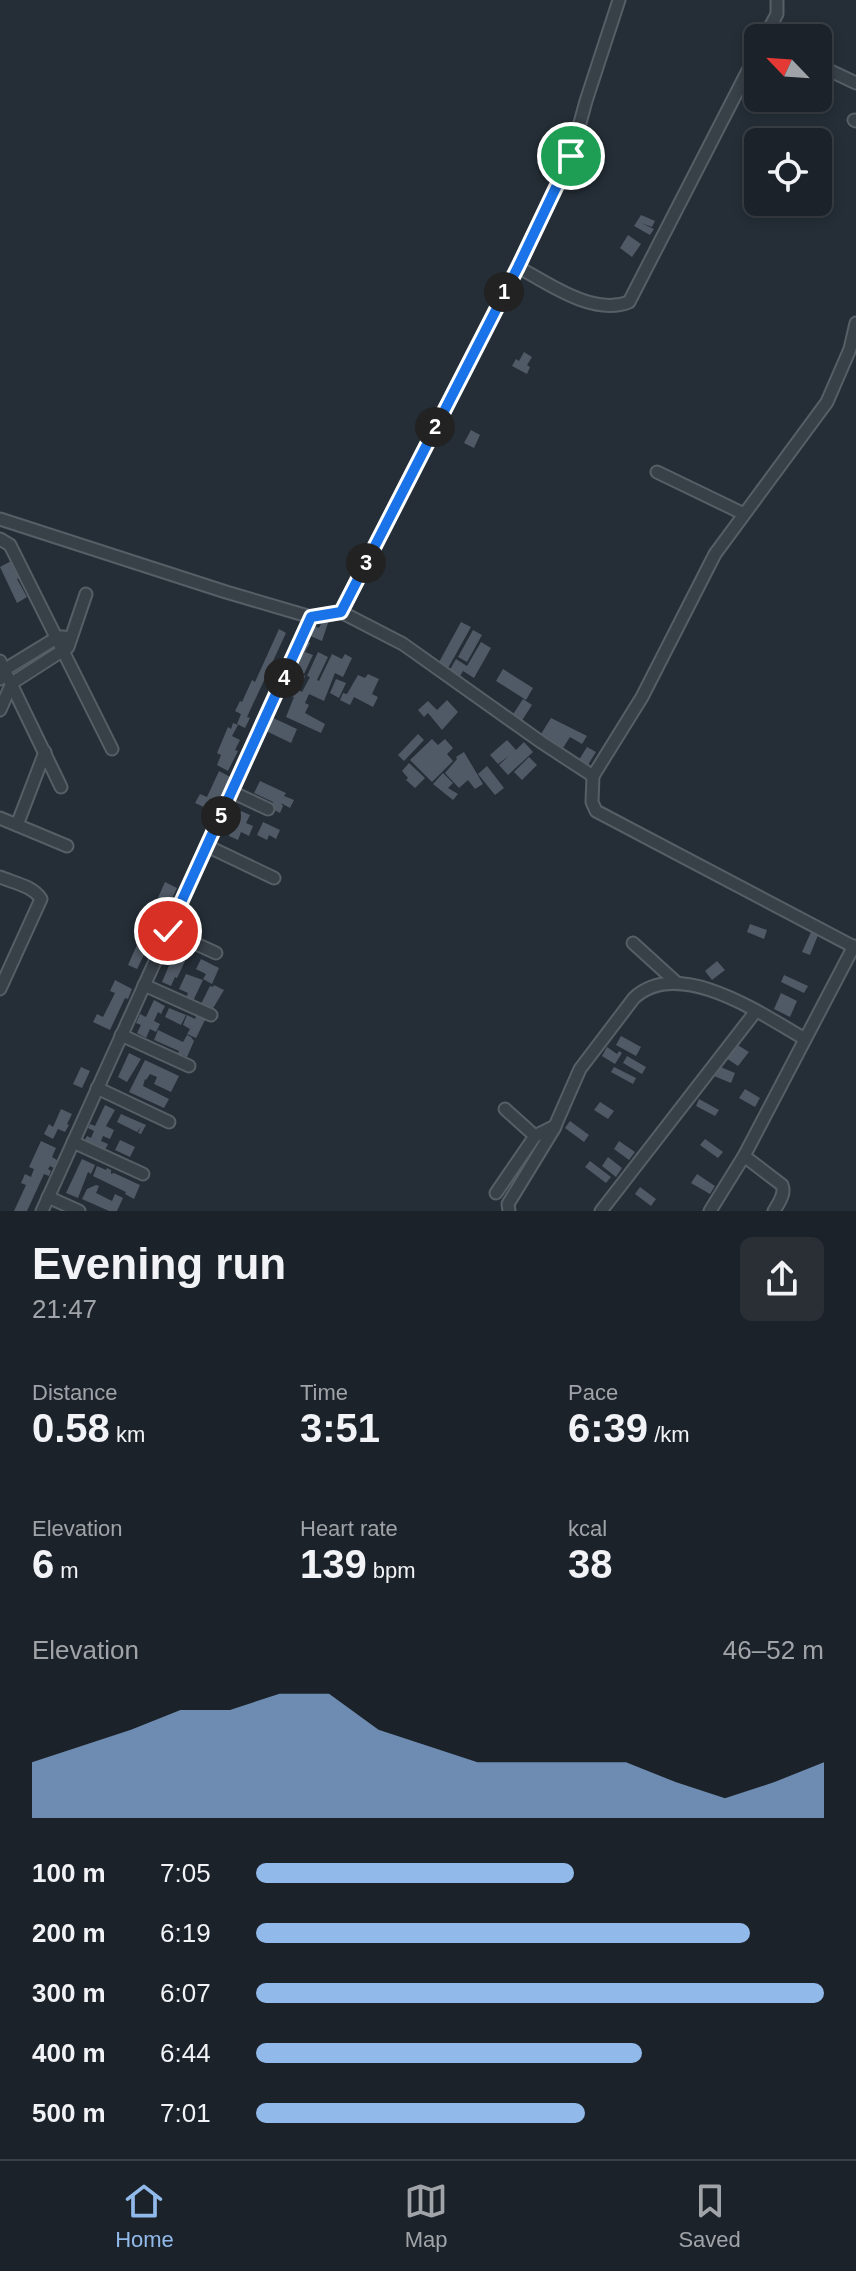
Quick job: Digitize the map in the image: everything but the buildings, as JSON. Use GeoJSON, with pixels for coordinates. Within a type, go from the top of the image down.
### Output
{"type":"FeatureCollection","features":[{"type":"Feature","properties":{"kind":"street"},"geometry":{"type":"LineString","coordinates":[[341,612],[518,267],[571,156],[619,0]]}},
{"type":"Feature","properties":{"kind":"street"},"geometry":{"type":"LineString","coordinates":[[772,24],[777,14],[777,0]]}},
{"type":"Feature","properties":{"kind":"street"},"geometry":{"type":"LineString","coordinates":[[832,72],[856,83]]}},
{"type":"Feature","properties":{"kind":"street"},"geometry":{"type":"LineString","coordinates":[[518,267],[586,303],[609,307],[629,302],[744,78]]}},
{"type":"Feature","properties":{"kind":"street"},"geometry":{"type":"LineString","coordinates":[[710,1211],[744,1156],[855,947],[596,811],[592,802],[593,776],[642,697],[715,554],[827,402],[850,349],[856,323]]}},
{"type":"Feature","properties":{"kind":"street"},"geometry":{"type":"LineString","coordinates":[[657,472],[744,514]]}},
{"type":"Feature","properties":{"kind":"street"},"geometry":{"type":"LineString","coordinates":[[2,524],[311,617],[341,612],[403,644],[593,776]]}},
{"type":"Feature","properties":{"kind":"street"},"geometry":{"type":"LineString","coordinates":[[0,539],[10,544],[70,644],[63,650],[4,673]]}},
{"type":"Feature","properties":{"kind":"street"},"geometry":{"type":"LineString","coordinates":[[4,673],[64,637],[86,594]]}},
{"type":"Feature","properties":{"kind":"street"},"geometry":{"type":"LineString","coordinates":[[42,1211],[311,617]]}},
{"type":"Feature","properties":{"kind":"street"},"geometry":{"type":"LineString","coordinates":[[63,650],[112,749]]}},
{"type":"Feature","properties":{"kind":"street"},"geometry":{"type":"LineString","coordinates":[[0,710],[4,673]]}},
{"type":"Feature","properties":{"kind":"street"},"geometry":{"type":"LineString","coordinates":[[4,673],[61,787]]}},
{"type":"Feature","properties":{"kind":"street"},"geometry":{"type":"LineString","coordinates":[[17,825],[45,752]]}},
{"type":"Feature","properties":{"kind":"street"},"geometry":{"type":"LineString","coordinates":[[232,792],[268,809]]}},
{"type":"Feature","properties":{"kind":"street"},"geometry":{"type":"LineString","coordinates":[[0,818],[67,846]]}},
{"type":"Feature","properties":{"kind":"street"},"geometry":{"type":"LineString","coordinates":[[207,846],[274,878]]}},
{"type":"Feature","properties":{"kind":"street"},"geometry":{"type":"LineString","coordinates":[[0,877],[31,889],[41,899],[0,989]]}},
{"type":"Feature","properties":{"kind":"street"},"geometry":{"type":"LineString","coordinates":[[168,931],[216,953]]}},
{"type":"Feature","properties":{"kind":"street"},"geometry":{"type":"LineString","coordinates":[[633,943],[672,981]]}},
{"type":"Feature","properties":{"kind":"street"},"geometry":{"type":"LineString","coordinates":[[509,1211],[508,1204],[555,1126],[580,1069],[642,991],[672,981],[691,983],[756,1011],[805,1039]]}},
{"type":"Feature","properties":{"kind":"street"},"geometry":{"type":"LineString","coordinates":[[144,985],[211,1015]]}},
{"type":"Feature","properties":{"kind":"street"},"geometry":{"type":"LineString","coordinates":[[601,1211],[756,1011]]}},
{"type":"Feature","properties":{"kind":"street"},"geometry":{"type":"LineString","coordinates":[[121,1035],[189,1066]]}},
{"type":"Feature","properties":{"kind":"street"},"geometry":{"type":"LineString","coordinates":[[97,1088],[169,1122]]}},
{"type":"Feature","properties":{"kind":"street"},"geometry":{"type":"LineString","coordinates":[[505,1109],[535,1136]]}},
{"type":"Feature","properties":{"kind":"street"},"geometry":{"type":"LineString","coordinates":[[496,1193],[535,1136],[555,1126]]}},
{"type":"Feature","properties":{"kind":"street"},"geometry":{"type":"LineString","coordinates":[[73,1142],[143,1174]]}},
{"type":"Feature","properties":{"kind":"street"},"geometry":{"type":"LineString","coordinates":[[744,1156],[782,1185],[782,1196],[774,1211]]}},
{"type":"Feature","properties":{"kind":"street"},"geometry":{"type":"LineString","coordinates":[[48,1197],[79,1211]]}},
{"type":"Feature","properties":{"kind":"route"},"geometry":{"type":"LineString","coordinates":[[168,931],[311,617],[341,612],[518,267],[571,156]]}}]}
